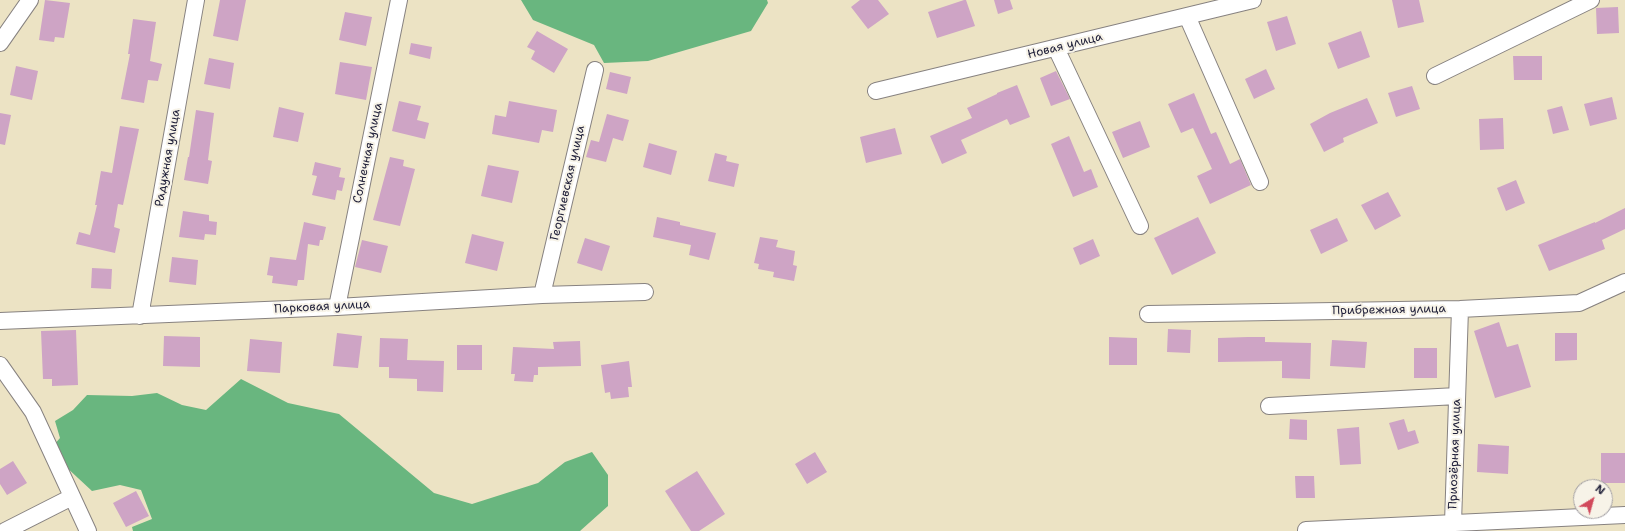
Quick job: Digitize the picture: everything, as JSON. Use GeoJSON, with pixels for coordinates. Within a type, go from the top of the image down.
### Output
{"type":"FeatureCollection","features":[{"type":"Feature","properties":{"kind":"street"},"geometry":{"type":"LineString","coordinates":[[0,43],[30,0]]}},
{"type":"Feature","properties":{"kind":"street","name":"Радужная улица"},"geometry":{"type":"LineString","coordinates":[[140,316],[196,0]]}},
{"type":"Feature","properties":{"kind":"street","name":"Солнечная улица"},"geometry":{"type":"LineString","coordinates":[[337,306],[399,0]]}},
{"type":"Feature","properties":{"kind":"street","name":"Новая улица"},"geometry":{"type":"LineString","coordinates":[[876,91],[1253,0]]}},
{"type":"Feature","properties":{"kind":"street"},"geometry":{"type":"LineString","coordinates":[[1435,76],[1591,0]]}},
{"type":"Feature","properties":{"kind":"street"},"geometry":{"type":"LineString","coordinates":[[1187,16],[1260,182]]}},
{"type":"Feature","properties":{"kind":"street"},"geometry":{"type":"LineString","coordinates":[[1056,48],[1140,226]]}},
{"type":"Feature","properties":{"kind":"street","name":"Георгиевская улица"},"geometry":{"type":"LineString","coordinates":[[542,295],[595,70]]}},
{"type":"Feature","properties":{"kind":"street","name":"Прибрежная улица"},"geometry":{"type":"LineString","coordinates":[[1148,314],[1460,309],[1579,303],[1625,282]]}},
{"type":"Feature","properties":{"kind":"street","name":"Парковая улица"},"geometry":{"type":"LineString","coordinates":[[0,321],[140,316],[542,295],[645,292]]}},
{"type":"Feature","properties":{"kind":"street","name":"Приозёрная улица"},"geometry":{"type":"LineString","coordinates":[[1460,309],[1453,523],[1625,515]]}},
{"type":"Feature","properties":{"kind":"street"},"geometry":{"type":"LineString","coordinates":[[0,365],[33,412],[88,531]]}},
{"type":"Feature","properties":{"kind":"street"},"geometry":{"type":"LineString","coordinates":[[1268,406],[1457,396]]}},
{"type":"Feature","properties":{"kind":"street"},"geometry":{"type":"LineString","coordinates":[[5,531],[72,497]]}},
{"type":"Feature","properties":{"kind":"street"},"geometry":{"type":"LineString","coordinates":[[1306,530],[1453,523]]}},
{"type":"Feature","properties":{"kind":"green space"},"geometry":{"type":"Polygon","coordinates":[[[521,0],[767,0],[768,3],[751,31],[648,61],[604,63],[594,45],[533,20],[521,0]]]}},
{"type":"Feature","properties":{"kind":"green space"},"geometry":{"type":"Polygon","coordinates":[[[241,379],[288,403],[339,414],[434,493],[472,504],[538,483],[565,462],[592,452],[608,475],[608,506],[580,531],[133,531],[132,527],[152,519],[141,490],[120,485],[92,491],[64,465],[53,446],[60,438],[55,421],[73,410],[87,395],[132,396],[157,393],[182,405],[206,410],[241,379]]]}},
{"type":"Feature","properties":{"kind":"building"},"geometry":{"type":"Polygon","coordinates":[[[45,0],[70,3],[64,38],[55,37],[54,42],[39,40],[45,0]]]}},
{"type":"Feature","properties":{"kind":"building"},"geometry":{"type":"Polygon","coordinates":[[[220,0],[246,0],[238,41],[213,36],[220,0]]]}},
{"type":"Feature","properties":{"kind":"building"},"geometry":{"type":"Polygon","coordinates":[[[860,0],[878,0],[889,14],[868,29],[851,7],[860,0]]]}},
{"type":"Feature","properties":{"kind":"building"},"geometry":{"type":"Polygon","coordinates":[[[966,0],[975,26],[937,38],[928,12],[966,0]]]}},
{"type":"Feature","properties":{"kind":"building"},"geometry":{"type":"Polygon","coordinates":[[[994,0],[1010,0],[1013,9],[998,14],[994,0]]]}},
{"type":"Feature","properties":{"kind":"building"},"geometry":{"type":"Polygon","coordinates":[[[1392,0],[1419,0],[1424,22],[1398,28],[1392,0]]]}},
{"type":"Feature","properties":{"kind":"building"},"geometry":{"type":"Polygon","coordinates":[[[1618,7],[1619,33],[1597,34],[1596,8],[1618,7]]]}},
{"type":"Feature","properties":{"kind":"building"},"geometry":{"type":"Polygon","coordinates":[[[345,12],[372,17],[366,46],[339,40],[345,12]]]}},
{"type":"Feature","properties":{"kind":"building"},"geometry":{"type":"Polygon","coordinates":[[[1287,16],[1296,44],[1276,51],[1267,22],[1287,16]]]}},
{"type":"Feature","properties":{"kind":"building"},"geometry":{"type":"Polygon","coordinates":[[[133,19],[156,22],[150,61],[162,64],[158,81],[148,80],[144,103],[121,99],[130,54],[128,54],[133,19]]]}},
{"type":"Feature","properties":{"kind":"building"},"geometry":{"type":"Polygon","coordinates":[[[537,31],[568,49],[554,73],[531,59],[535,51],[527,47],[537,31]]]}},
{"type":"Feature","properties":{"kind":"building"},"geometry":{"type":"Polygon","coordinates":[[[1361,31],[1370,57],[1338,69],[1328,43],[1361,31]]]}},
{"type":"Feature","properties":{"kind":"building"},"geometry":{"type":"Polygon","coordinates":[[[411,43],[432,47],[430,59],[409,54],[411,43]]]}},
{"type":"Feature","properties":{"kind":"building"},"geometry":{"type":"Polygon","coordinates":[[[1513,56],[1542,56],[1542,80],[1514,80],[1513,56]]]}},
{"type":"Feature","properties":{"kind":"building"},"geometry":{"type":"Polygon","coordinates":[[[209,58],[234,63],[230,89],[204,84],[209,58]]]}},
{"type":"Feature","properties":{"kind":"building"},"geometry":{"type":"Polygon","coordinates":[[[340,62],[372,67],[366,100],[335,94],[340,62]]]}},
{"type":"Feature","properties":{"kind":"building"},"geometry":{"type":"Polygon","coordinates":[[[16,66],[38,71],[32,100],[10,95],[16,66]]]}},
{"type":"Feature","properties":{"kind":"building"},"geometry":{"type":"Polygon","coordinates":[[[1266,69],[1275,89],[1254,99],[1245,79],[1266,69]]]}},
{"type":"Feature","properties":{"kind":"building"},"geometry":{"type":"Polygon","coordinates":[[[1056,71],[1070,99],[1051,106],[1040,78],[1056,71]]]}},
{"type":"Feature","properties":{"kind":"building"},"geometry":{"type":"Polygon","coordinates":[[[610,72],[631,77],[627,94],[606,89],[610,72]]]}},
{"type":"Feature","properties":{"kind":"building"},"geometry":{"type":"Polygon","coordinates":[[[1017,85],[1030,117],[1010,125],[1007,119],[961,140],[967,153],[942,164],[930,136],[972,118],[967,108],[1017,85]]]}},
{"type":"Feature","properties":{"kind":"building"},"geometry":{"type":"Polygon","coordinates":[[[1412,86],[1420,109],[1396,117],[1388,93],[1412,86]]]}},
{"type":"Feature","properties":{"kind":"building"},"geometry":{"type":"Polygon","coordinates":[[[1194,93],[1211,134],[1216,132],[1230,164],[1240,159],[1251,185],[1210,204],[1197,176],[1212,169],[1193,128],[1181,133],[1168,104],[1194,93]]]}},
{"type":"Feature","properties":{"kind":"building"},"geometry":{"type":"Polygon","coordinates":[[[1612,97],[1617,119],[1590,126],[1584,104],[1612,97]]]}},
{"type":"Feature","properties":{"kind":"building"},"geometry":{"type":"Polygon","coordinates":[[[1367,98],[1378,123],[1343,138],[1344,142],[1324,152],[1310,124],[1330,113],[1367,98]]]}},
{"type":"Feature","properties":{"kind":"building"},"geometry":{"type":"Polygon","coordinates":[[[399,101],[421,106],[417,120],[429,123],[425,139],[392,131],[399,101]]]}},
{"type":"Feature","properties":{"kind":"building"},"geometry":{"type":"Polygon","coordinates":[[[509,101],[557,110],[553,132],[542,130],[539,143],[492,134],[495,115],[506,117],[509,101]]]}},
{"type":"Feature","properties":{"kind":"building"},"geometry":{"type":"Polygon","coordinates":[[[1562,106],[1569,130],[1553,134],[1547,110],[1562,106]]]}},
{"type":"Feature","properties":{"kind":"building"},"geometry":{"type":"Polygon","coordinates":[[[279,107],[304,113],[298,142],[273,137],[279,107]]]}},
{"type":"Feature","properties":{"kind":"building"},"geometry":{"type":"Polygon","coordinates":[[[196,110],[214,113],[208,160],[212,161],[208,184],[184,180],[196,110]]]}},
{"type":"Feature","properties":{"kind":"building"},"geometry":{"type":"Polygon","coordinates":[[[0,113],[11,115],[5,145],[0,144],[0,113]]]}},
{"type":"Feature","properties":{"kind":"building"},"geometry":{"type":"Polygon","coordinates":[[[607,114],[629,120],[623,141],[613,138],[606,162],[586,157],[591,140],[599,142],[607,114]]]}},
{"type":"Feature","properties":{"kind":"building"},"geometry":{"type":"Polygon","coordinates":[[[1503,118],[1504,149],[1480,150],[1479,119],[1503,118]]]}},
{"type":"Feature","properties":{"kind":"building"},"geometry":{"type":"Polygon","coordinates":[[[1140,121],[1150,147],[1123,158],[1112,132],[1140,121]]]}},
{"type":"Feature","properties":{"kind":"building"},"geometry":{"type":"Polygon","coordinates":[[[120,126],[139,129],[123,205],[118,204],[114,227],[120,229],[115,253],[76,244],[79,232],[90,235],[97,205],[95,205],[101,171],[112,173],[120,126]]]}},
{"type":"Feature","properties":{"kind":"building"},"geometry":{"type":"Polygon","coordinates":[[[895,128],[902,154],[866,163],[860,137],[895,128]]]}},
{"type":"Feature","properties":{"kind":"building"},"geometry":{"type":"Polygon","coordinates":[[[1069,136],[1084,172],[1091,169],[1098,187],[1073,197],[1051,144],[1069,136]]]}},
{"type":"Feature","properties":{"kind":"building"},"geometry":{"type":"Polygon","coordinates":[[[649,143],[677,151],[671,175],[643,167],[649,143]]]}},
{"type":"Feature","properties":{"kind":"building"},"geometry":{"type":"Polygon","coordinates":[[[715,153],[727,156],[726,161],[739,164],[734,187],[708,181],[715,153]]]}},
{"type":"Feature","properties":{"kind":"building"},"geometry":{"type":"Polygon","coordinates":[[[390,157],[404,160],[403,166],[415,169],[400,226],[373,220],[390,157]]]}},
{"type":"Feature","properties":{"kind":"building"},"geometry":{"type":"Polygon","coordinates":[[[315,162],[341,168],[339,177],[345,178],[342,191],[337,190],[335,200],[312,195],[317,176],[312,175],[315,162]]]}},
{"type":"Feature","properties":{"kind":"building"},"geometry":{"type":"Polygon","coordinates":[[[488,165],[519,171],[512,203],[481,196],[488,165]]]}},
{"type":"Feature","properties":{"kind":"building"},"geometry":{"type":"Polygon","coordinates":[[[1516,180],[1525,203],[1506,211],[1497,188],[1516,180]]]}},
{"type":"Feature","properties":{"kind":"building"},"geometry":{"type":"Polygon","coordinates":[[[1388,192],[1401,216],[1375,230],[1361,205],[1388,192]]]}},
{"type":"Feature","properties":{"kind":"building"},"geometry":{"type":"Polygon","coordinates":[[[1625,208],[1625,229],[1602,240],[1605,249],[1549,271],[1538,245],[1595,223],[1625,208]]]}},
{"type":"Feature","properties":{"kind":"building"},"geometry":{"type":"Polygon","coordinates":[[[183,211],[209,215],[209,221],[217,222],[216,235],[205,234],[204,240],[179,237],[183,211]]]}},
{"type":"Feature","properties":{"kind":"building"},"geometry":{"type":"Polygon","coordinates":[[[657,217],[680,222],[680,225],[716,233],[709,260],[689,255],[691,245],[653,237],[657,217]]]}},
{"type":"Feature","properties":{"kind":"building"},"geometry":{"type":"Polygon","coordinates":[[[1198,217],[1216,253],[1172,275],[1154,238],[1198,217]]]}},
{"type":"Feature","properties":{"kind":"building"},"geometry":{"type":"Polygon","coordinates":[[[1337,218],[1348,241],[1321,254],[1310,230],[1337,218]]]}},
{"type":"Feature","properties":{"kind":"building"},"geometry":{"type":"Polygon","coordinates":[[[304,222],[326,227],[323,240],[320,240],[319,246],[308,244],[304,280],[298,280],[297,286],[272,283],[273,276],[267,275],[270,257],[296,260],[304,222]]]}},
{"type":"Feature","properties":{"kind":"building"},"geometry":{"type":"Polygon","coordinates":[[[472,234],[504,242],[497,271],[465,263],[472,234]]]}},
{"type":"Feature","properties":{"kind":"building"},"geometry":{"type":"Polygon","coordinates":[[[760,237],[778,240],[776,247],[795,251],[793,265],[797,266],[794,281],[773,277],[774,272],[758,269],[759,264],[754,263],[760,237]]]}},
{"type":"Feature","properties":{"kind":"building"},"geometry":{"type":"Polygon","coordinates":[[[585,238],[610,246],[602,271],[577,263],[585,238]]]}},
{"type":"Feature","properties":{"kind":"building"},"geometry":{"type":"Polygon","coordinates":[[[1093,239],[1100,256],[1080,265],[1073,248],[1093,239]]]}},
{"type":"Feature","properties":{"kind":"building"},"geometry":{"type":"Polygon","coordinates":[[[362,240],[388,246],[381,273],[355,267],[362,240]]]}},
{"type":"Feature","properties":{"kind":"building"},"geometry":{"type":"Polygon","coordinates":[[[172,257],[198,260],[196,285],[169,282],[172,257]]]}},
{"type":"Feature","properties":{"kind":"building"},"geometry":{"type":"Polygon","coordinates":[[[92,268],[112,269],[111,289],[91,288],[92,268]]]}},
{"type":"Feature","properties":{"kind":"building"},"geometry":{"type":"Polygon","coordinates":[[[1499,322],[1507,347],[1518,344],[1531,387],[1495,398],[1474,331],[1499,322]]]}},
{"type":"Feature","properties":{"kind":"building"},"geometry":{"type":"Polygon","coordinates":[[[1168,329],[1191,330],[1190,353],[1167,352],[1168,329]]]}},
{"type":"Feature","properties":{"kind":"building"},"geometry":{"type":"Polygon","coordinates":[[[76,330],[78,385],[52,386],[52,379],[43,379],[41,331],[76,330]]]}},
{"type":"Feature","properties":{"kind":"building"},"geometry":{"type":"Polygon","coordinates":[[[337,333],[362,336],[358,368],[333,366],[337,333]]]}},
{"type":"Feature","properties":{"kind":"building"},"geometry":{"type":"Polygon","coordinates":[[[1555,333],[1577,333],[1577,360],[1555,361],[1555,333]]]}},
{"type":"Feature","properties":{"kind":"building"},"geometry":{"type":"Polygon","coordinates":[[[164,336],[200,337],[200,367],[163,366],[164,336]]]}},
{"type":"Feature","properties":{"kind":"building"},"geometry":{"type":"Polygon","coordinates":[[[1109,337],[1137,338],[1137,365],[1109,365],[1109,337]]]}},
{"type":"Feature","properties":{"kind":"building"},"geometry":{"type":"Polygon","coordinates":[[[1265,337],[1265,342],[1311,343],[1310,379],[1282,378],[1282,361],[1218,362],[1218,338],[1265,337]]]}},
{"type":"Feature","properties":{"kind":"building"},"geometry":{"type":"Polygon","coordinates":[[[380,338],[408,339],[407,360],[444,361],[443,392],[417,391],[417,379],[389,378],[389,367],[379,367],[380,338]]]}},
{"type":"Feature","properties":{"kind":"building"},"geometry":{"type":"Polygon","coordinates":[[[250,339],[282,342],[280,373],[247,371],[250,339]]]}},
{"type":"Feature","properties":{"kind":"building"},"geometry":{"type":"Polygon","coordinates":[[[1332,340],[1367,342],[1365,368],[1330,366],[1332,340]]]}},
{"type":"Feature","properties":{"kind":"building"},"geometry":{"type":"Polygon","coordinates":[[[580,341],[581,366],[538,367],[538,375],[534,375],[533,382],[514,381],[515,374],[511,374],[513,347],[554,349],[553,342],[580,341]]]}},
{"type":"Feature","properties":{"kind":"building"},"geometry":{"type":"Polygon","coordinates":[[[457,345],[482,345],[482,370],[457,370],[457,345]]]}},
{"type":"Feature","properties":{"kind":"building"},"geometry":{"type":"Polygon","coordinates":[[[1414,348],[1437,348],[1437,378],[1414,378],[1414,348]]]}},
{"type":"Feature","properties":{"kind":"building"},"geometry":{"type":"Polygon","coordinates":[[[629,361],[632,387],[628,387],[629,397],[611,399],[610,392],[605,393],[601,365],[629,361]]]}},
{"type":"Feature","properties":{"kind":"building"},"geometry":{"type":"Polygon","coordinates":[[[1290,419],[1307,420],[1307,440],[1289,439],[1290,419]]]}},
{"type":"Feature","properties":{"kind":"building"},"geometry":{"type":"Polygon","coordinates":[[[1404,419],[1408,432],[1415,430],[1419,443],[1398,450],[1389,423],[1404,419]]]}},
{"type":"Feature","properties":{"kind":"building"},"geometry":{"type":"Polygon","coordinates":[[[1359,427],[1361,464],[1340,465],[1337,429],[1359,427]]]}},
{"type":"Feature","properties":{"kind":"building"},"geometry":{"type":"Polygon","coordinates":[[[1478,444],[1509,446],[1508,474],[1477,472],[1478,444]]]}},
{"type":"Feature","properties":{"kind":"building"},"geometry":{"type":"Polygon","coordinates":[[[815,452],[827,472],[807,484],[795,464],[815,452]]]}},
{"type":"Feature","properties":{"kind":"building"},"geometry":{"type":"Polygon","coordinates":[[[1601,453],[1625,453],[1625,483],[1613,483],[1613,479],[1601,479],[1601,453]]]}},
{"type":"Feature","properties":{"kind":"building"},"geometry":{"type":"Polygon","coordinates":[[[13,461],[27,483],[7,495],[0,484],[0,469],[13,461]]]}},
{"type":"Feature","properties":{"kind":"building"},"geometry":{"type":"Polygon","coordinates":[[[697,471],[725,514],[699,531],[691,531],[665,491],[697,471]]]}},
{"type":"Feature","properties":{"kind":"building"},"geometry":{"type":"Polygon","coordinates":[[[1295,476],[1314,476],[1315,498],[1296,498],[1295,476]]]}},
{"type":"Feature","properties":{"kind":"building"},"geometry":{"type":"Polygon","coordinates":[[[136,491],[149,516],[126,527],[113,503],[136,491]]]}}]}
